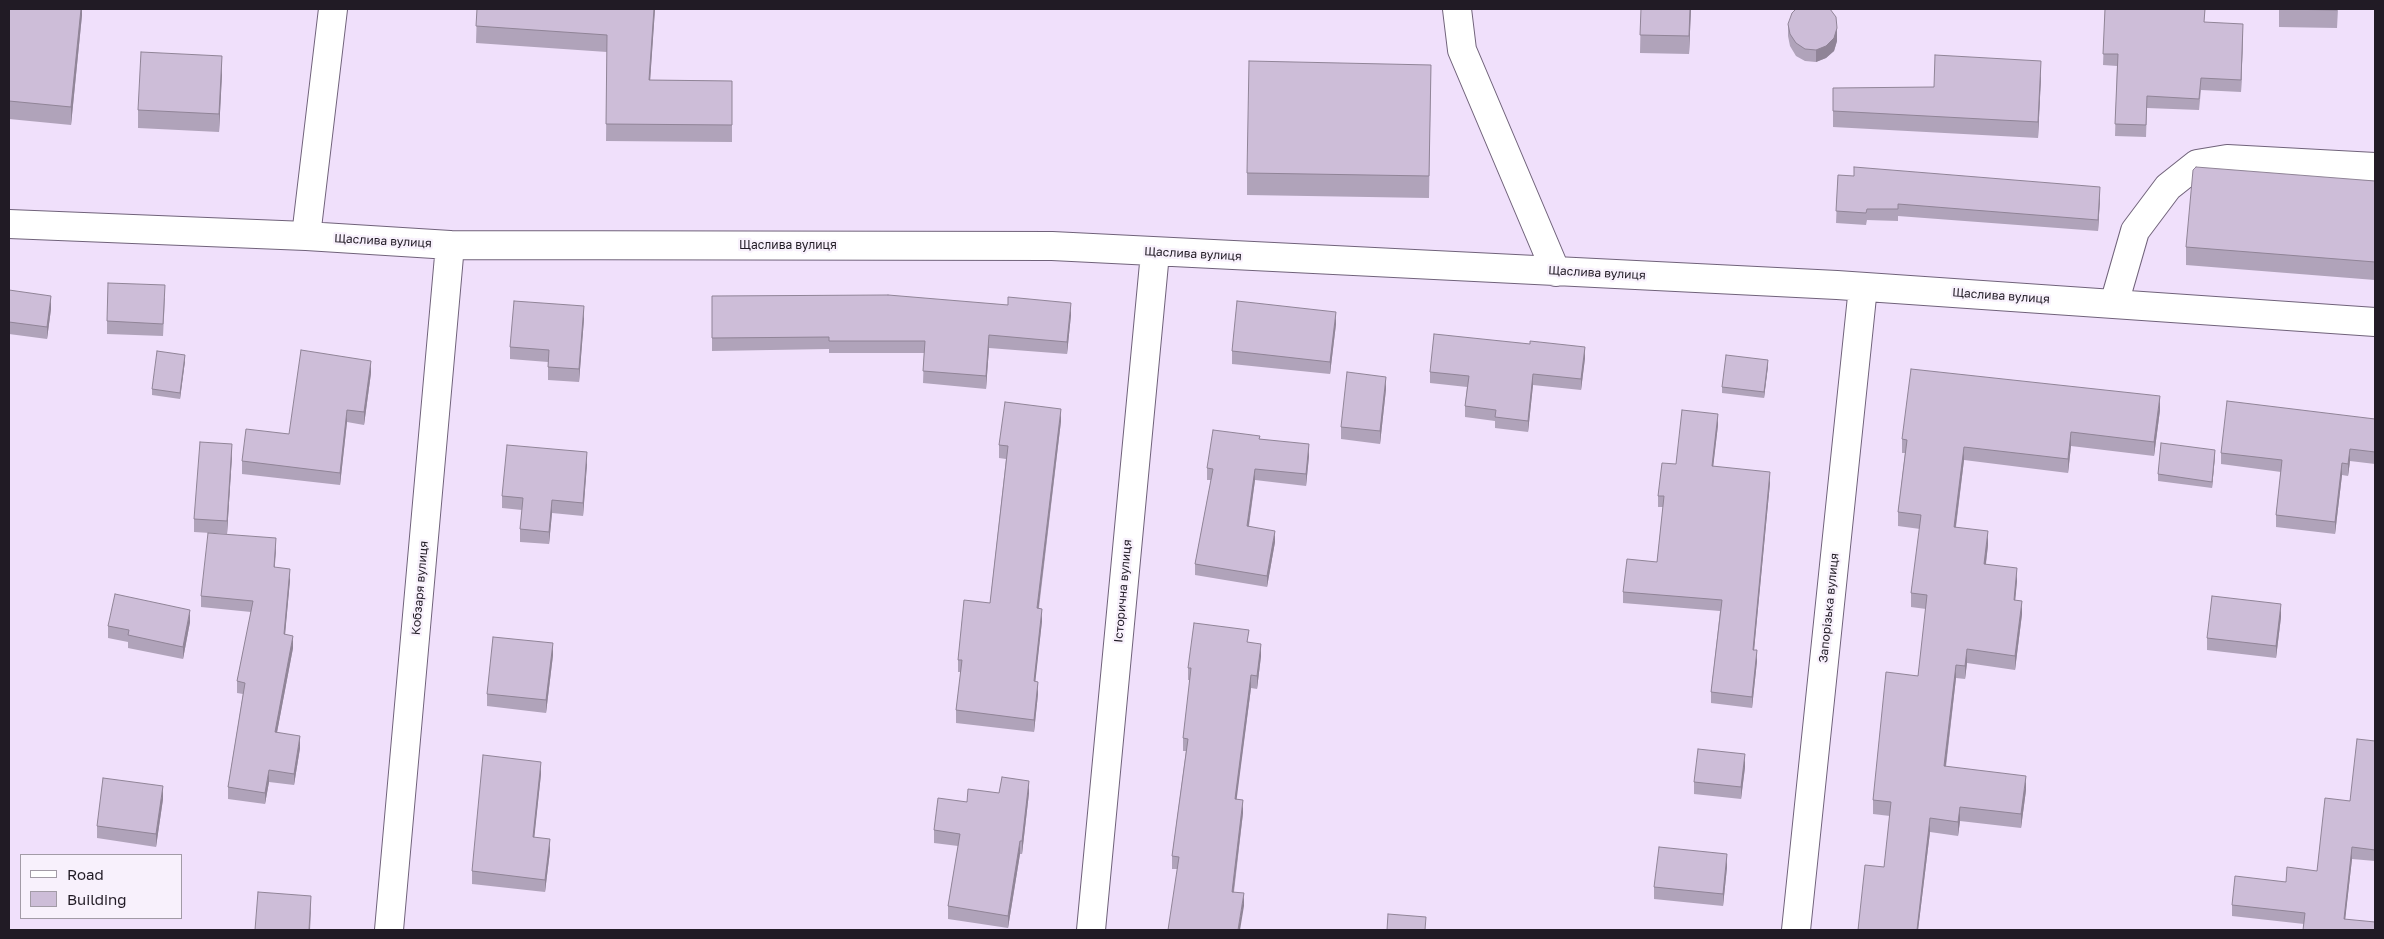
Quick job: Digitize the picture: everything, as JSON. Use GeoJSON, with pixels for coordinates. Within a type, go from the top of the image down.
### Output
{"type":"FeatureCollection","features":[{"type":"Feature","properties":{"kind":"street"},"geometry":{"type":"LineString","coordinates":[[306,236],[333,9]]}},
{"type":"Feature","properties":{"kind":"street"},"geometry":{"type":"LineString","coordinates":[[1457,9],[1462,50],[1556,272]]}},
{"type":"Feature","properties":{"kind":"street"},"geometry":{"type":"LineString","coordinates":[[2114,304],[2135,231],[2168,187],[2197,164],[2227,160],[2375,167]]}},
{"type":"Feature","properties":{"kind":"street","name":"Щаслива вулиця"},"geometry":{"type":"LineString","coordinates":[[9,224],[306,236],[450,245],[1052,246],[1155,253],[1862,287],[2375,322]]}},
{"type":"Feature","properties":{"kind":"street","name":"Кобзаря вулиця"},"geometry":{"type":"LineString","coordinates":[[389,930],[450,245]]}},
{"type":"Feature","properties":{"kind":"street","name":"Історична вулиця"},"geometry":{"type":"LineString","coordinates":[[1091,930],[1155,253]]}},
{"type":"Feature","properties":{"kind":"street","name":"Запорізька вулиця"},"geometry":{"type":"LineString","coordinates":[[1796,930],[1862,287]]}},
{"type":"Feature","properties":{"kind":"building"},"geometry":{"type":"Polygon","coordinates":[[[9,9],[81,9],[71,107],[9,101],[9,9]]]}},
{"type":"Feature","properties":{"kind":"building"},"geometry":{"type":"Polygon","coordinates":[[[477,9],[654,9],[649,80],[732,81],[732,125],[606,124],[607,35],[476,26],[477,9]]]}},
{"type":"Feature","properties":{"kind":"building"},"geometry":{"type":"Polygon","coordinates":[[[1641,9],[1690,9],[1689,36],[1640,35],[1641,9]]]}},
{"type":"Feature","properties":{"kind":"building"},"geometry":{"type":"Polygon","coordinates":[[[1796,9],[1830,9],[1836,17],[1837,28],[1834,38],[1826,46],[1816,50],[1805,49],[1796,43],[1790,34],[1788,24],[1792,13],[1796,9]]]}},
{"type":"Feature","properties":{"kind":"building"},"geometry":{"type":"Polygon","coordinates":[[[2105,9],[2205,9],[2204,22],[2243,24],[2241,80],[2201,78],[2199,99],[2147,96],[2146,125],[2115,124],[2118,54],[2103,54],[2105,9]]]}},
{"type":"Feature","properties":{"kind":"building"},"geometry":{"type":"Polygon","coordinates":[[[2279,9],[2337,9],[2337,10],[2279,9]]]}},
{"type":"Feature","properties":{"kind":"building"},"geometry":{"type":"Polygon","coordinates":[[[141,52],[222,56],[219,114],[138,110],[141,52]]]}},
{"type":"Feature","properties":{"kind":"building"},"geometry":{"type":"Polygon","coordinates":[[[1935,55],[2041,61],[2038,122],[1833,111],[1833,88],[1934,87],[1935,55]]]}},
{"type":"Feature","properties":{"kind":"building"},"geometry":{"type":"Polygon","coordinates":[[[1249,61],[1431,65],[1429,176],[1247,173],[1249,61]]]}},
{"type":"Feature","properties":{"kind":"building"},"geometry":{"type":"Polygon","coordinates":[[[1854,167],[2100,187],[2098,220],[1898,204],[1898,209],[1867,209],[1866,213],[1836,211],[1838,175],[1854,176],[1854,167]]]}},
{"type":"Feature","properties":{"kind":"building"},"geometry":{"type":"Polygon","coordinates":[[[2196,167],[2375,181],[2375,262],[2186,247],[2193,170],[2196,167]]]}},
{"type":"Feature","properties":{"kind":"building"},"geometry":{"type":"Polygon","coordinates":[[[108,283],[165,285],[163,324],[107,321],[108,283]]]}},
{"type":"Feature","properties":{"kind":"building"},"geometry":{"type":"Polygon","coordinates":[[[9,290],[51,296],[47,327],[9,322],[9,290]]]}},
{"type":"Feature","properties":{"kind":"building"},"geometry":{"type":"Polygon","coordinates":[[[888,295],[1008,305],[1008,297],[1071,303],[1067,342],[989,335],[986,376],[923,371],[925,341],[829,341],[829,337],[712,338],[712,296],[888,295]]]}},
{"type":"Feature","properties":{"kind":"building"},"geometry":{"type":"Polygon","coordinates":[[[514,301],[584,306],[579,369],[548,367],[549,350],[510,347],[514,301]]]}},
{"type":"Feature","properties":{"kind":"building"},"geometry":{"type":"Polygon","coordinates":[[[1237,301],[1336,312],[1330,362],[1232,351],[1237,301]]]}},
{"type":"Feature","properties":{"kind":"building"},"geometry":{"type":"Polygon","coordinates":[[[1434,334],[1530,344],[1530,341],[1585,347],[1581,379],[1533,374],[1528,421],[1495,417],[1496,410],[1465,406],[1469,376],[1430,372],[1434,334]]]}},
{"type":"Feature","properties":{"kind":"building"},"geometry":{"type":"Polygon","coordinates":[[[301,350],[371,361],[364,412],[347,410],[340,473],[242,461],[246,429],[289,434],[301,350]]]}},
{"type":"Feature","properties":{"kind":"building"},"geometry":{"type":"Polygon","coordinates":[[[157,351],[185,355],[180,393],[152,389],[157,351]]]}},
{"type":"Feature","properties":{"kind":"building"},"geometry":{"type":"Polygon","coordinates":[[[1726,355],[1768,360],[1764,392],[1722,387],[1726,355]]]}},
{"type":"Feature","properties":{"kind":"building"},"geometry":{"type":"Polygon","coordinates":[[[1911,369],[2160,396],[2154,442],[2071,432],[2068,459],[1964,447],[1954,527],[1988,531],[1984,564],[2017,568],[2014,600],[2022,601],[2015,656],[1967,649],[1965,666],[1956,665],[1944,766],[2026,776],[2021,814],[1960,807],[1958,822],[1930,818],[1917,930],[1858,930],[1865,865],[1884,867],[1891,802],[1873,800],[1886,672],[1918,676],[1927,595],[1911,593],[1921,515],[1898,512],[1907,440],[1902,439],[1911,369]]]}},
{"type":"Feature","properties":{"kind":"building"},"geometry":{"type":"Polygon","coordinates":[[[1347,372],[1386,377],[1380,431],[1341,427],[1347,372]]]}},
{"type":"Feature","properties":{"kind":"building"},"geometry":{"type":"Polygon","coordinates":[[[2227,401],[2375,419],[2375,452],[2350,449],[2348,464],[2342,463],[2335,522],[2276,515],[2282,460],[2221,453],[2227,401]]]}},
{"type":"Feature","properties":{"kind":"building"},"geometry":{"type":"Polygon","coordinates":[[[1005,402],[1061,409],[1037,608],[1042,609],[1034,681],[1038,682],[1034,720],[956,710],[962,660],[958,660],[964,600],[990,603],[1008,446],[999,445],[1005,402]]]}},
{"type":"Feature","properties":{"kind":"building"},"geometry":{"type":"Polygon","coordinates":[[[1682,410],[1718,414],[1712,466],[1770,472],[1753,650],[1757,650],[1752,697],[1711,692],[1722,600],[1623,592],[1627,559],[1657,562],[1664,496],[1658,496],[1662,463],[1676,464],[1682,410]]]}},
{"type":"Feature","properties":{"kind":"building"},"geometry":{"type":"Polygon","coordinates":[[[1213,430],[1260,436],[1259,439],[1309,444],[1306,474],[1255,469],[1247,526],[1275,531],[1267,576],[1195,564],[1213,469],[1207,468],[1213,430]]]}},
{"type":"Feature","properties":{"kind":"building"},"geometry":{"type":"Polygon","coordinates":[[[200,442],[232,444],[227,521],[194,519],[200,442]]]}},
{"type":"Feature","properties":{"kind":"building"},"geometry":{"type":"Polygon","coordinates":[[[2161,443],[2215,450],[2212,482],[2158,474],[2161,443]]]}},
{"type":"Feature","properties":{"kind":"building"},"geometry":{"type":"Polygon","coordinates":[[[507,445],[587,452],[583,503],[552,500],[549,532],[520,529],[523,498],[502,496],[507,445]]]}},
{"type":"Feature","properties":{"kind":"building"},"geometry":{"type":"Polygon","coordinates":[[[208,533],[276,538],[274,567],[290,569],[284,634],[293,636],[275,732],[300,736],[294,774],[269,770],[265,793],[228,787],[245,683],[237,681],[253,601],[201,596],[208,533]]]}},
{"type":"Feature","properties":{"kind":"building"},"geometry":{"type":"Polygon","coordinates":[[[115,594],[190,610],[183,647],[128,635],[129,630],[108,626],[115,594]]]}},
{"type":"Feature","properties":{"kind":"building"},"geometry":{"type":"Polygon","coordinates":[[[2212,596],[2281,604],[2276,646],[2207,638],[2212,596]]]}},
{"type":"Feature","properties":{"kind":"building"},"geometry":{"type":"Polygon","coordinates":[[[1194,623],[1249,630],[1247,642],[1261,644],[1257,676],[1251,675],[1235,799],[1243,800],[1232,892],[1244,893],[1238,930],[1168,930],[1179,857],[1172,856],[1188,739],[1183,738],[1191,668],[1188,668],[1194,623]]]}},
{"type":"Feature","properties":{"kind":"building"},"geometry":{"type":"Polygon","coordinates":[[[493,637],[553,643],[546,700],[487,694],[493,637]]]}},
{"type":"Feature","properties":{"kind":"building"},"geometry":{"type":"Polygon","coordinates":[[[2357,739],[2375,741],[2375,850],[2352,847],[2344,919],[2375,922],[2375,930],[2303,930],[2305,913],[2232,905],[2235,876],[2286,882],[2287,867],[2317,871],[2325,798],[2350,801],[2357,739]]]}},
{"type":"Feature","properties":{"kind":"building"},"geometry":{"type":"Polygon","coordinates":[[[1698,749],[1745,754],[1741,787],[1694,782],[1698,749]]]}},
{"type":"Feature","properties":{"kind":"building"},"geometry":{"type":"Polygon","coordinates":[[[483,755],[541,762],[533,837],[550,839],[545,880],[472,871],[483,755]]]}},
{"type":"Feature","properties":{"kind":"building"},"geometry":{"type":"Polygon","coordinates":[[[1002,777],[1029,781],[1022,841],[1020,841],[1008,916],[948,906],[960,834],[934,830],[938,798],[967,802],[968,789],[999,793],[1002,777]]]}},
{"type":"Feature","properties":{"kind":"building"},"geometry":{"type":"Polygon","coordinates":[[[103,778],[163,786],[156,834],[97,826],[103,778]]]}},
{"type":"Feature","properties":{"kind":"building"},"geometry":{"type":"Polygon","coordinates":[[[1659,847],[1727,854],[1723,894],[1654,887],[1659,847]]]}},
{"type":"Feature","properties":{"kind":"building"},"geometry":{"type":"Polygon","coordinates":[[[258,892],[311,896],[309,930],[255,930],[258,892]]]}},
{"type":"Feature","properties":{"kind":"building"},"geometry":{"type":"Polygon","coordinates":[[[1388,914],[1426,917],[1425,930],[1387,930],[1388,914]]]}}]}
